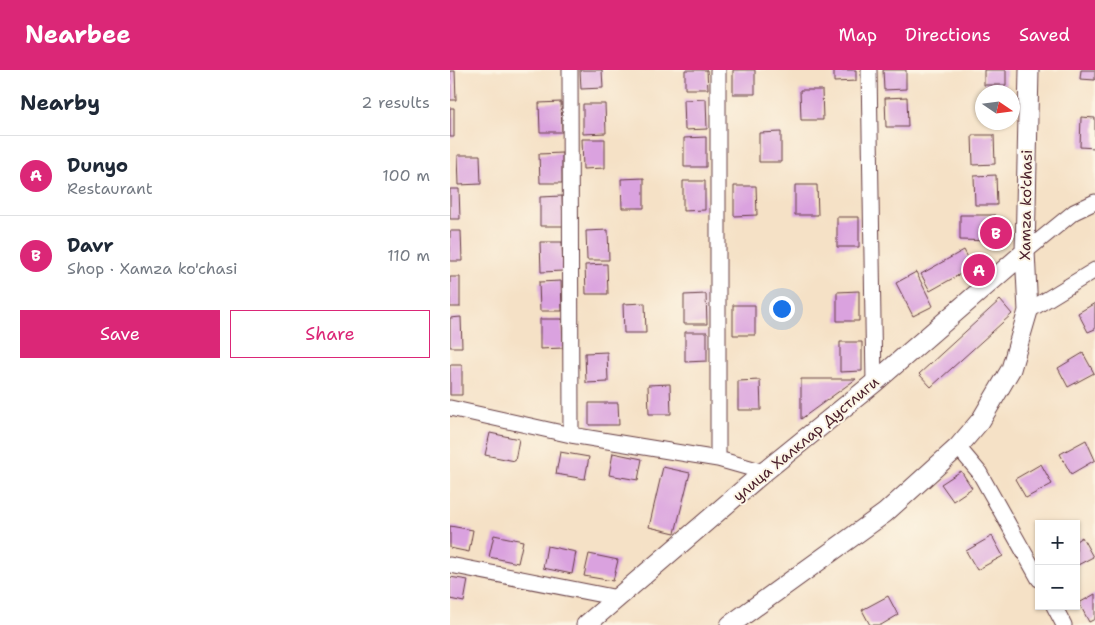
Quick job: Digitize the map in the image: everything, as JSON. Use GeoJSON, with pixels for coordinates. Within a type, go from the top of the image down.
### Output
{"type":"FeatureCollection","features":[{"type":"Feature","properties":{"kind":"street"},"geometry":{"type":"LineString","coordinates":[[570,70],[571,435]]}},
{"type":"Feature","properties":{"kind":"street"},"geometry":{"type":"LineString","coordinates":[[718,70],[718,459]]}},
{"type":"Feature","properties":{"kind":"street"},"geometry":{"type":"LineString","coordinates":[[869,70],[874,383]]}},
{"type":"Feature","properties":{"kind":"street","name":"Xamza ko'chasi"},"geometry":{"type":"LineString","coordinates":[[730,625],[885,513],[958,447],[981,420],[1011,369],[1028,311],[1025,252],[1029,70]]}},
{"type":"Feature","properties":{"kind":"street"},"geometry":{"type":"LineString","coordinates":[[1025,252],[1074,212],[1095,202]]}},
{"type":"Feature","properties":{"kind":"street","name":"улица Халклар Дустлиги"},"geometry":{"type":"LineString","coordinates":[[586,625],[764,472],[874,383],[1025,252]]}},
{"type":"Feature","properties":{"kind":"street"},"geometry":{"type":"LineString","coordinates":[[1028,311],[1095,270]]}},
{"type":"Feature","properties":{"kind":"street"},"geometry":{"type":"LineString","coordinates":[[450,408],[571,435],[718,459],[764,472]]}},
{"type":"Feature","properties":{"kind":"street"},"geometry":{"type":"LineString","coordinates":[[958,447],[979,472],[1035,572]]}},
{"type":"Feature","properties":{"kind":"street"},"geometry":{"type":"LineString","coordinates":[[450,565],[618,598]]}},
{"type":"Feature","properties":{"kind":"street"},"geometry":{"type":"LineString","coordinates":[[1056,610],[1064,625]]}},
{"type":"Feature","properties":{"kind":"building"},"geometry":{"type":"Polygon","coordinates":[[[580,70],[602,70],[603,88],[581,89],[580,70]]]}},
{"type":"Feature","properties":{"kind":"building"},"geometry":{"type":"Polygon","coordinates":[[[685,70],[707,70],[708,89],[685,89],[685,70]]]}},
{"type":"Feature","properties":{"kind":"building"},"geometry":{"type":"Polygon","coordinates":[[[733,70],[755,70],[755,94],[733,94],[733,70]]]}},
{"type":"Feature","properties":{"kind":"building"},"geometry":{"type":"Polygon","coordinates":[[[834,70],[856,70],[856,81],[834,82],[834,70]]]}},
{"type":"Feature","properties":{"kind":"building"},"geometry":{"type":"Polygon","coordinates":[[[883,70],[906,70],[906,89],[884,90],[883,70]]]}},
{"type":"Feature","properties":{"kind":"building"},"geometry":{"type":"Polygon","coordinates":[[[984,70],[1006,70],[1006,85],[984,85],[984,70]]]}},
{"type":"Feature","properties":{"kind":"building"},"geometry":{"type":"Polygon","coordinates":[[[1081,70],[1095,70],[1095,80],[1080,79],[1081,70]]]}},
{"type":"Feature","properties":{"kind":"building"},"geometry":{"type":"Polygon","coordinates":[[[450,71],[455,71],[456,100],[450,100],[450,71]]]}},
{"type":"Feature","properties":{"kind":"building"},"geometry":{"type":"Polygon","coordinates":[[[800,90],[822,90],[823,120],[801,120],[800,90]]]}},
{"type":"Feature","properties":{"kind":"building"},"geometry":{"type":"Polygon","coordinates":[[[907,97],[908,127],[886,127],[885,98],[907,97]]]}},
{"type":"Feature","properties":{"kind":"building"},"geometry":{"type":"Polygon","coordinates":[[[706,99],[707,129],[685,130],[684,100],[706,99]]]}},
{"type":"Feature","properties":{"kind":"building"},"geometry":{"type":"Polygon","coordinates":[[[561,102],[562,132],[540,132],[539,103],[561,102]]]}},
{"type":"Feature","properties":{"kind":"building"},"geometry":{"type":"Polygon","coordinates":[[[583,104],[605,104],[606,133],[583,134],[583,104]]]}},
{"type":"Feature","properties":{"kind":"building"},"geometry":{"type":"Polygon","coordinates":[[[450,108],[454,108],[454,137],[450,137],[450,108]]]}},
{"type":"Feature","properties":{"kind":"building"},"geometry":{"type":"Polygon","coordinates":[[[1081,117],[1095,118],[1095,148],[1080,147],[1081,117]]]}},
{"type":"Feature","properties":{"kind":"building"},"geometry":{"type":"Polygon","coordinates":[[[781,132],[781,162],[759,162],[759,133],[781,132]]]}},
{"type":"Feature","properties":{"kind":"building"},"geometry":{"type":"Polygon","coordinates":[[[972,135],[994,135],[995,164],[973,165],[972,135]]]}},
{"type":"Feature","properties":{"kind":"building"},"geometry":{"type":"Polygon","coordinates":[[[706,137],[706,167],[684,167],[684,138],[706,137]]]}},
{"type":"Feature","properties":{"kind":"building"},"geometry":{"type":"Polygon","coordinates":[[[582,139],[605,139],[605,168],[583,169],[582,139]]]}},
{"type":"Feature","properties":{"kind":"building"},"geometry":{"type":"Polygon","coordinates":[[[562,153],[562,183],[540,183],[539,154],[562,153]]]}},
{"type":"Feature","properties":{"kind":"building"},"geometry":{"type":"Polygon","coordinates":[[[458,155],[480,155],[481,184],[459,185],[458,155]]]}},
{"type":"Feature","properties":{"kind":"building"},"geometry":{"type":"Polygon","coordinates":[[[996,175],[997,205],[975,205],[974,176],[996,175]]]}},
{"type":"Feature","properties":{"kind":"building"},"geometry":{"type":"Polygon","coordinates":[[[644,178],[644,208],[622,208],[621,179],[644,178]]]}},
{"type":"Feature","properties":{"kind":"building"},"geometry":{"type":"Polygon","coordinates":[[[683,181],[705,181],[705,210],[683,211],[683,181]]]}},
{"type":"Feature","properties":{"kind":"building"},"geometry":{"type":"Polygon","coordinates":[[[795,185],[817,185],[818,215],[795,215],[795,185]]]}},
{"type":"Feature","properties":{"kind":"building"},"geometry":{"type":"Polygon","coordinates":[[[734,186],[756,186],[757,215],[734,216],[734,186]]]}},
{"type":"Feature","properties":{"kind":"building"},"geometry":{"type":"Polygon","coordinates":[[[450,189],[459,189],[460,219],[450,219],[450,189]]]}},
{"type":"Feature","properties":{"kind":"building"},"geometry":{"type":"Polygon","coordinates":[[[562,196],[563,226],[540,226],[540,197],[562,196]]]}},
{"type":"Feature","properties":{"kind":"building"},"geometry":{"type":"Polygon","coordinates":[[[960,215],[995,215],[995,241],[960,240],[960,215]]]}},
{"type":"Feature","properties":{"kind":"building"},"geometry":{"type":"Polygon","coordinates":[[[837,217],[859,217],[859,247],[837,247],[837,217]]]}},
{"type":"Feature","properties":{"kind":"building"},"geometry":{"type":"Polygon","coordinates":[[[608,230],[609,260],[587,260],[586,231],[608,230]]]}},
{"type":"Feature","properties":{"kind":"building"},"geometry":{"type":"Polygon","coordinates":[[[450,231],[461,231],[462,261],[450,261],[450,231]]]}},
{"type":"Feature","properties":{"kind":"building"},"geometry":{"type":"Polygon","coordinates":[[[540,242],[562,242],[563,271],[541,272],[540,242]]]}},
{"type":"Feature","properties":{"kind":"building"},"geometry":{"type":"Polygon","coordinates":[[[964,250],[973,267],[930,291],[921,274],[964,250]]]}},
{"type":"Feature","properties":{"kind":"building"},"geometry":{"type":"Polygon","coordinates":[[[607,264],[608,294],[586,294],[585,265],[607,264]]]}},
{"type":"Feature","properties":{"kind":"building"},"geometry":{"type":"Polygon","coordinates":[[[916,272],[933,306],[913,316],[896,283],[916,272]]]}},
{"type":"Feature","properties":{"kind":"building"},"geometry":{"type":"Polygon","coordinates":[[[450,277],[460,277],[460,307],[450,307],[450,277]]]}},
{"type":"Feature","properties":{"kind":"building"},"geometry":{"type":"Polygon","coordinates":[[[561,281],[562,311],[540,311],[539,282],[561,281]]]}},
{"type":"Feature","properties":{"kind":"building"},"geometry":{"type":"Polygon","coordinates":[[[859,291],[859,321],[837,321],[837,292],[859,291]]]}},
{"type":"Feature","properties":{"kind":"building"},"geometry":{"type":"Polygon","coordinates":[[[706,294],[707,324],[684,324],[684,295],[706,294]]]}},
{"type":"Feature","properties":{"kind":"building"},"geometry":{"type":"Polygon","coordinates":[[[1000,300],[1012,314],[931,387],[919,374],[1000,300]]]}},
{"type":"Feature","properties":{"kind":"building"},"geometry":{"type":"Polygon","coordinates":[[[645,303],[646,333],[624,333],[623,304],[645,303]]]}},
{"type":"Feature","properties":{"kind":"building"},"geometry":{"type":"Polygon","coordinates":[[[1095,303],[1095,329],[1088,332],[1078,313],[1095,303]]]}},
{"type":"Feature","properties":{"kind":"building"},"geometry":{"type":"Polygon","coordinates":[[[733,305],[755,305],[755,335],[733,335],[733,305]]]}},
{"type":"Feature","properties":{"kind":"building"},"geometry":{"type":"Polygon","coordinates":[[[461,317],[462,347],[450,347],[450,318],[461,317]]]}},
{"type":"Feature","properties":{"kind":"building"},"geometry":{"type":"Polygon","coordinates":[[[540,319],[562,319],[563,348],[540,349],[540,319]]]}},
{"type":"Feature","properties":{"kind":"building"},"geometry":{"type":"Polygon","coordinates":[[[685,332],[707,332],[707,361],[685,362],[685,332]]]}},
{"type":"Feature","properties":{"kind":"building"},"geometry":{"type":"Polygon","coordinates":[[[840,342],[862,342],[862,371],[840,372],[840,342]]]}},
{"type":"Feature","properties":{"kind":"building"},"geometry":{"type":"Polygon","coordinates":[[[607,352],[608,382],[586,383],[585,353],[607,352]]]}},
{"type":"Feature","properties":{"kind":"building"},"geometry":{"type":"Polygon","coordinates":[[[1083,353],[1094,373],[1068,387],[1058,368],[1083,353]]]}},
{"type":"Feature","properties":{"kind":"building"},"geometry":{"type":"Polygon","coordinates":[[[450,365],[462,365],[462,395],[450,395],[450,365]]]}},
{"type":"Feature","properties":{"kind":"building"},"geometry":{"type":"Polygon","coordinates":[[[801,379],[856,379],[801,419],[801,379]]]}},
{"type":"Feature","properties":{"kind":"building"},"geometry":{"type":"Polygon","coordinates":[[[760,380],[761,410],[738,410],[738,381],[760,380]]]}},
{"type":"Feature","properties":{"kind":"building"},"geometry":{"type":"Polygon","coordinates":[[[670,384],[671,414],[649,414],[648,385],[670,384]]]}},
{"type":"Feature","properties":{"kind":"building"},"geometry":{"type":"Polygon","coordinates":[[[589,403],[618,403],[619,425],[589,425],[589,403]]]}},
{"type":"Feature","properties":{"kind":"building"},"geometry":{"type":"Polygon","coordinates":[[[490,433],[519,439],[515,461],[485,455],[490,433]]]}},
{"type":"Feature","properties":{"kind":"building"},"geometry":{"type":"Polygon","coordinates":[[[1086,440],[1095,460],[1071,474],[1060,454],[1086,440]]]}},
{"type":"Feature","properties":{"kind":"building"},"geometry":{"type":"Polygon","coordinates":[[[560,452],[589,457],[585,479],[556,474],[560,452]]]}},
{"type":"Feature","properties":{"kind":"building"},"geometry":{"type":"Polygon","coordinates":[[[613,453],[642,459],[638,480],[609,475],[613,453]]]}},
{"type":"Feature","properties":{"kind":"building"},"geometry":{"type":"Polygon","coordinates":[[[1041,464],[1052,484],[1026,498],[1015,479],[1041,464]]]}},
{"type":"Feature","properties":{"kind":"building"},"geometry":{"type":"Polygon","coordinates":[[[663,467],[690,473],[675,533],[649,527],[663,467]]]}},
{"type":"Feature","properties":{"kind":"building"},"geometry":{"type":"Polygon","coordinates":[[[961,471],[972,488],[953,501],[941,484],[961,471]]]}},
{"type":"Feature","properties":{"kind":"building"},"geometry":{"type":"Polygon","coordinates":[[[450,526],[473,530],[469,552],[450,548],[450,526]]]}},
{"type":"Feature","properties":{"kind":"building"},"geometry":{"type":"Polygon","coordinates":[[[494,535],[523,541],[518,563],[489,557],[494,535]]]}},
{"type":"Feature","properties":{"kind":"building"},"geometry":{"type":"Polygon","coordinates":[[[992,536],[1003,556],[977,570],[966,551],[992,536]]]}},
{"type":"Feature","properties":{"kind":"building"},"geometry":{"type":"Polygon","coordinates":[[[1082,537],[1093,557],[1080,564],[1080,538],[1082,537]]]}},
{"type":"Feature","properties":{"kind":"building"},"geometry":{"type":"Polygon","coordinates":[[[547,546],[576,552],[572,574],[543,568],[547,546]]]}},
{"type":"Feature","properties":{"kind":"building"},"geometry":{"type":"Polygon","coordinates":[[[589,554],[618,560],[613,581],[584,576],[589,554]]]}},
{"type":"Feature","properties":{"kind":"building"},"geometry":{"type":"Polygon","coordinates":[[[450,577],[468,580],[464,602],[450,599],[450,577]]]}},
{"type":"Feature","properties":{"kind":"building"},"geometry":{"type":"Polygon","coordinates":[[[1095,594],[1095,619],[1089,622],[1080,602],[1095,594]]]}},
{"type":"Feature","properties":{"kind":"building"},"geometry":{"type":"Polygon","coordinates":[[[888,596],[898,615],[881,625],[870,625],[862,610],[888,596]]]}},
{"type":"Feature","properties":{"kind":"place","name":"Davr"},"geometry":{"type":"Point","coordinates":[996,233]}},
{"type":"Feature","properties":{"kind":"place","name":"Dunyo"},"geometry":{"type":"Point","coordinates":[979,270]}}]}
